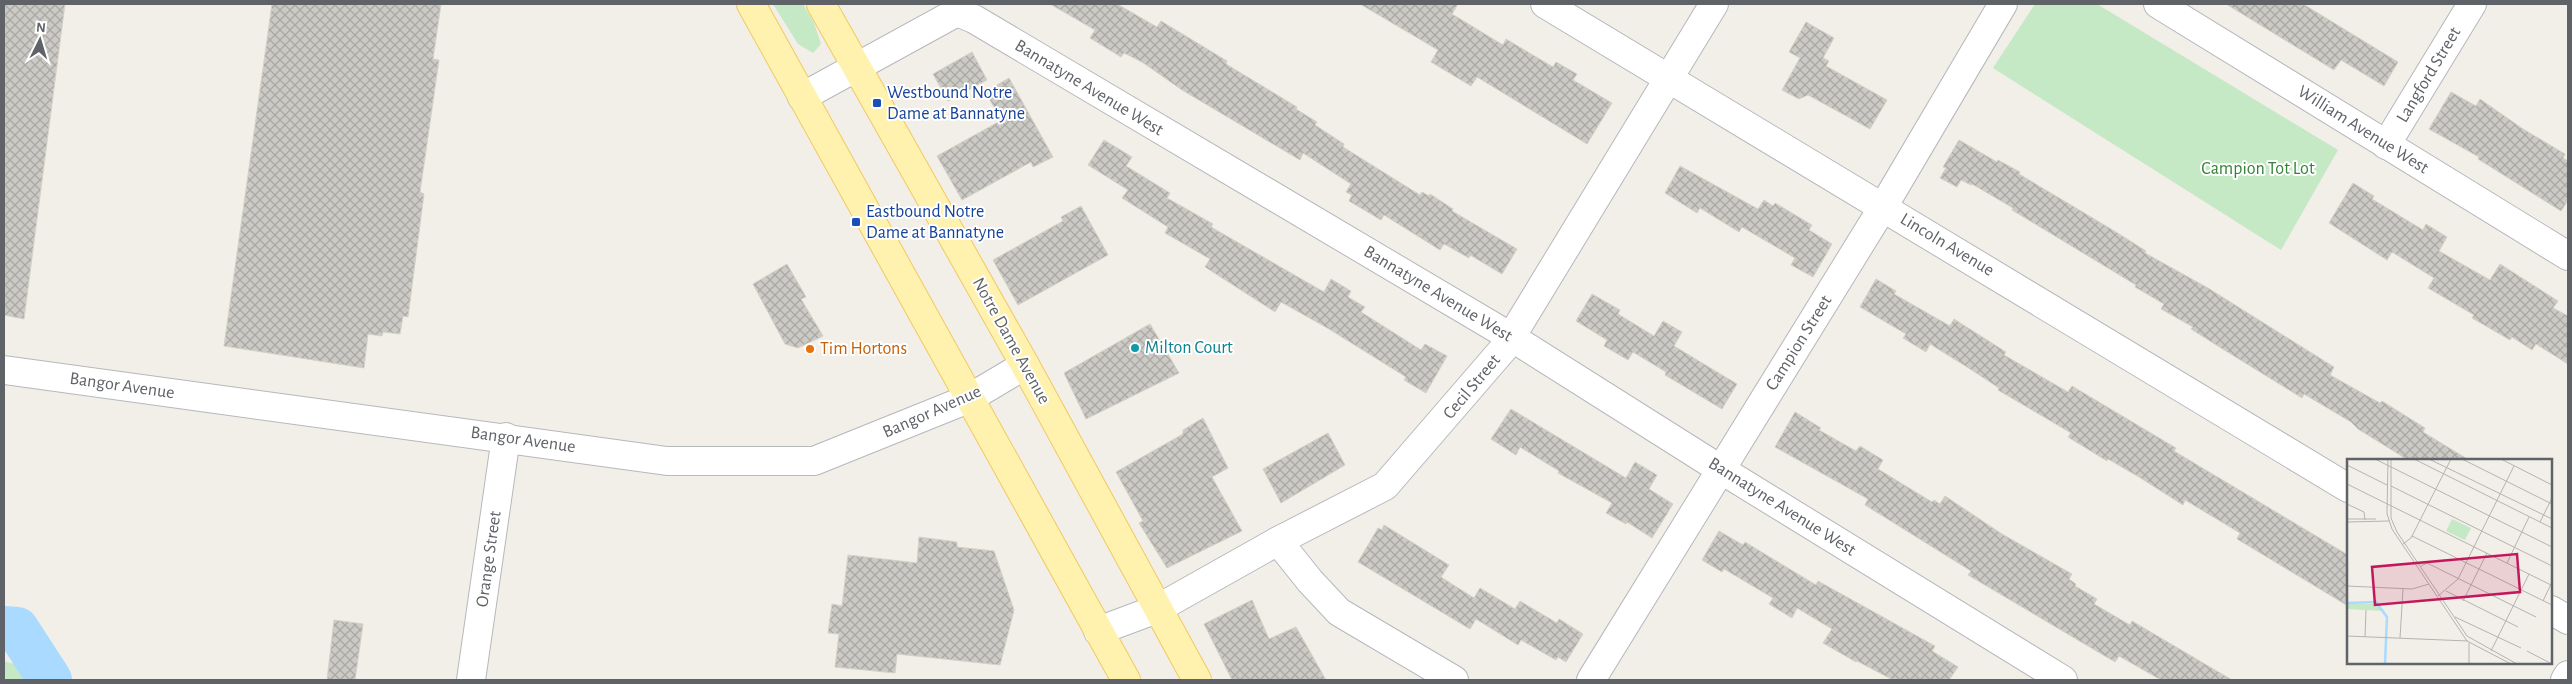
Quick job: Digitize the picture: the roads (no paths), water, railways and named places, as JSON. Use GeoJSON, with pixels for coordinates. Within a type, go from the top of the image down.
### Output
{"type":"FeatureCollection","features":[{"type":"Feature","properties":{"kind":"main road"},"geometry":{"type":"LineString","coordinates":[[751,4],[968,399],[1126,680]]}},
{"type":"Feature","properties":{"kind":"main road","name":"Notre Dame Avenue"},"geometry":{"type":"LineString","coordinates":[[821,4],[1025,365],[1197,680]]}},
{"type":"Feature","properties":{"kind":"street","name":"Lincoln Avenue"},"geometry":{"type":"LineString","coordinates":[[1545,4],[2347,487]]}},
{"type":"Feature","properties":{"kind":"street","name":"Cecil Street"},"geometry":{"type":"LineString","coordinates":[[1098,631],[1157,609],[1278,541],[1385,486],[1414,455],[1511,337],[1714,4]]}},
{"type":"Feature","properties":{"kind":"street","name":"Campion Street"},"geometry":{"type":"LineString","coordinates":[[1591,680],[1883,207],[2003,4]]}},
{"type":"Feature","properties":{"kind":"street","name":"William Avenue West"},"geometry":{"type":"LineString","coordinates":[[2158,4],[2568,256]]}},
{"type":"Feature","properties":{"kind":"street","name":"Langford Street"},"geometry":{"type":"LineString","coordinates":[[2386,145],[2472,4]]}},
{"type":"Feature","properties":{"kind":"street","name":"Bannatyne Avenue West"},"geometry":{"type":"LineString","coordinates":[[802,97],[957,12],[974,19],[1511,337],[1720,469],[2063,680]]}},
{"type":"Feature","properties":{"kind":"street","name":"Bangor Avenue"},"geometry":{"type":"LineString","coordinates":[[4,370],[506,437],[667,461],[814,461],[968,399],[1025,365]]}},
{"type":"Feature","properties":{"kind":"street","name":"Orange Street"},"geometry":{"type":"LineString","coordinates":[[471,680],[506,437]]}},
{"type":"Feature","properties":{"kind":"street"},"geometry":{"type":"LineString","coordinates":[[1278,541],[1310,581],[1339,612],[1454,680]]}},
{"type":"Feature","properties":{"kind":"street"},"geometry":{"type":"LineString","coordinates":[[2552,611],[2568,620]]}},
{"type":"Feature","properties":{"kind":"street"},"geometry":{"type":"LineString","coordinates":[[2565,680],[2568,675]]}},
{"type":"Feature","properties":{"kind":"waterway"},"geometry":{"type":"LineString","coordinates":[[4,628],[17,629],[50,680]]}},
{"type":"Feature","properties":{"kind":"place","name":"Westbound Notre Dame at Bannatyne"},"geometry":{"type":"Point","coordinates":[877,103]}},
{"type":"Feature","properties":{"kind":"place","name":"Eastbound Notre Dame at Bannatyne"},"geometry":{"type":"Point","coordinates":[856,222]}},
{"type":"Feature","properties":{"kind":"place","name":"Milton Court"},"geometry":{"type":"Point","coordinates":[1135,348]}},
{"type":"Feature","properties":{"kind":"place","name":"Tim Hortons"},"geometry":{"type":"Point","coordinates":[810,349]}},
{"type":"Feature","properties":{"kind":"park label","name":"Campion Tot Lot"},"geometry":{"type":"Point","coordinates":[2258,169]}}]}
